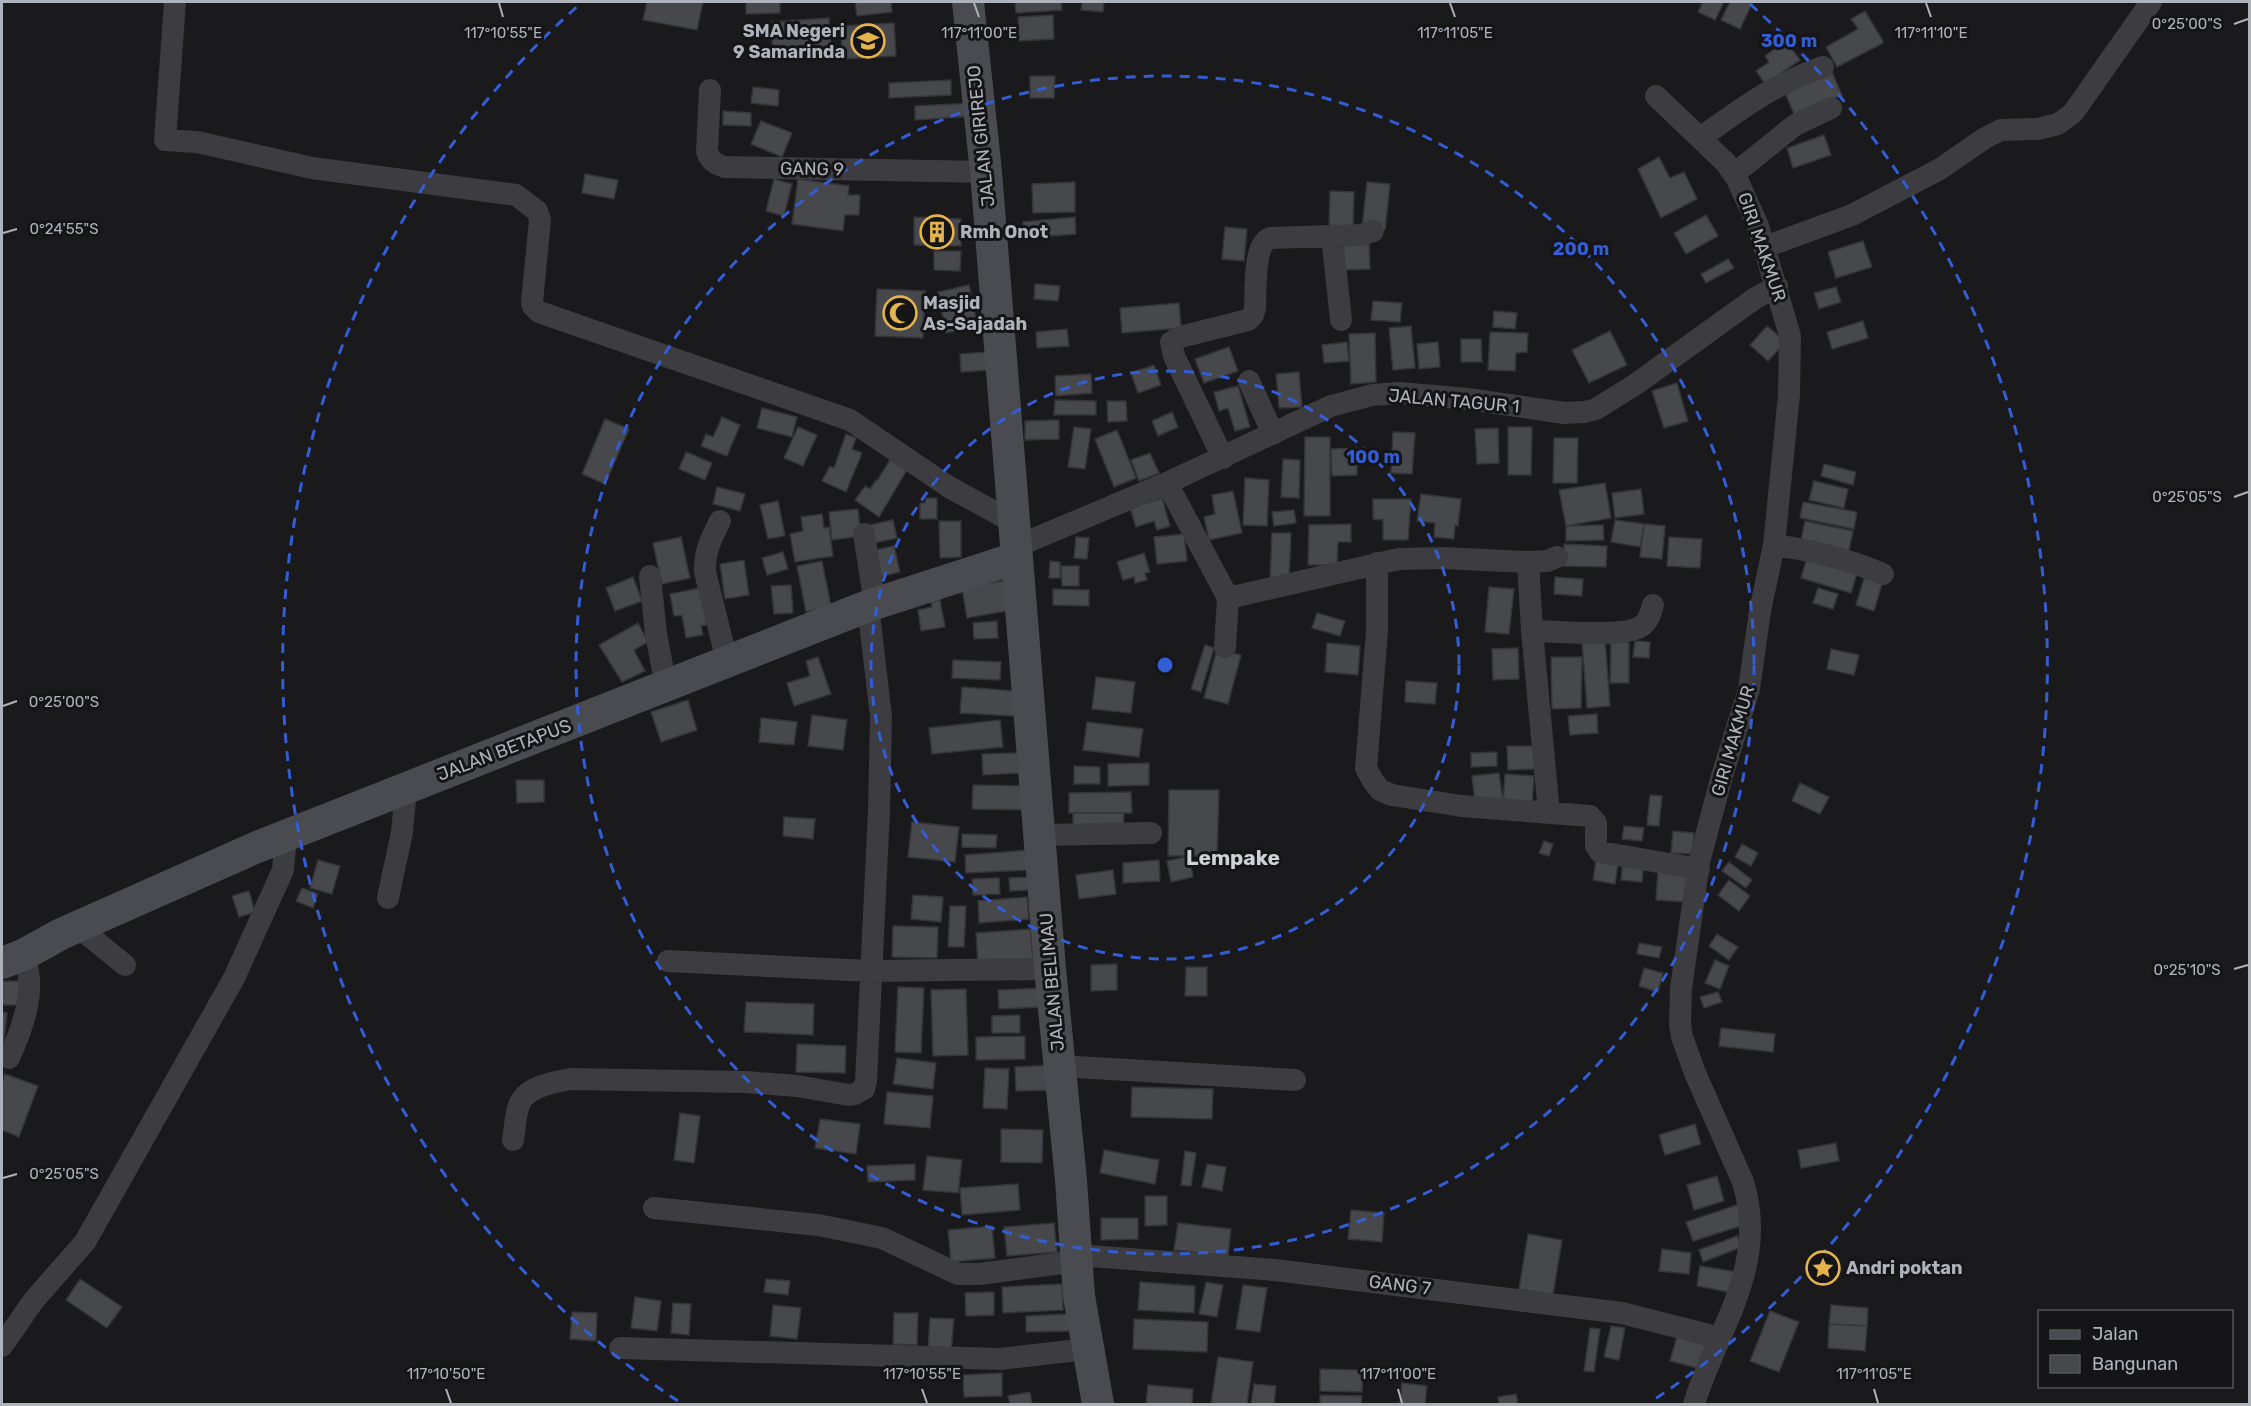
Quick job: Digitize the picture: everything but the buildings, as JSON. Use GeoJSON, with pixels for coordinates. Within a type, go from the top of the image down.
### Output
{"type":"FeatureCollection","features":[{"type":"Feature","properties":{"kind":"street"},"geometry":{"type":"LineString","coordinates":[[175,2],[165,140],[197,142],[312,168],[516,195],[537,211],[540,220],[532,302],[539,312],[850,420],[949,487],[1015,542]]}},
{"type":"Feature","properties":{"kind":"street","name":"JALAN GIRIREJO"},"geometry":{"type":"LineString","coordinates":[[968,2],[986,172],[1015,542]]}},
{"type":"Feature","properties":{"kind":"street"},"geometry":{"type":"LineString","coordinates":[[1765,247],[1852,215],[1941,169],[1985,138],[2001,130],[2038,129],[2058,124],[2073,113],[2151,2]]}},
{"type":"Feature","properties":{"kind":"street"},"geometry":{"type":"LineString","coordinates":[[1700,138],[1760,95],[1795,77],[1823,67]]}},
{"type":"Feature","properties":{"kind":"street","name":"GANG 9"},"geometry":{"type":"LineString","coordinates":[[710,90],[707,151],[709,158],[725,167],[986,172]]}},
{"type":"Feature","properties":{"kind":"street","name":"GIRI MAKMUR"},"geometry":{"type":"LineString","coordinates":[[1656,96],[1726,163],[1734,174],[1749,203],[1765,247],[1790,336],[1789,395],[1774,545],[1760,611],[1749,689],[1722,776],[1698,869],[1681,989],[1682,1037],[1695,1073],[1743,1182],[1749,1201],[1750,1218],[1744,1280],[1731,1318],[1720,1338],[1694,1404]]}},
{"type":"Feature","properties":{"kind":"street"},"geometry":{"type":"LineString","coordinates":[[1734,174],[1795,125],[1831,108]]}},
{"type":"Feature","properties":{"kind":"street"},"geometry":{"type":"LineString","coordinates":[[1223,458],[1174,356],[1172,342],[1180,337],[1248,320],[1253,315],[1258,250],[1264,240],[1361,235],[1373,231]]}},
{"type":"Feature","properties":{"kind":"street"},"geometry":{"type":"LineString","coordinates":[[1332,236],[1341,320]]}},
{"type":"Feature","properties":{"kind":"street","name":"JALAN TAGUR 1"},"geometry":{"type":"LineString","coordinates":[[1015,542],[1167,483],[1331,406],[1372,395],[1400,393],[1468,399],[1564,413],[1596,409],[1636,384],[1777,286]]}},
{"type":"Feature","properties":{"kind":"street"},"geometry":{"type":"LineString","coordinates":[[1249,381],[1273,434]]}},
{"type":"Feature","properties":{"kind":"street"},"geometry":{"type":"LineString","coordinates":[[1167,483],[1228,598],[1225,647]]}},
{"type":"Feature","properties":{"kind":"street"},"geometry":{"type":"LineString","coordinates":[[720,521],[707,547],[705,572],[727,661]]}},
{"type":"Feature","properties":{"kind":"street"},"geometry":{"type":"LineString","coordinates":[[513,1140],[520,1103],[527,1095],[551,1083],[571,1079],[746,1082],[797,1086],[849,1095],[864,1089],[879,811],[881,716],[864,534]]}},
{"type":"Feature","properties":{"kind":"street","name":"JALAN BETAPUS"},"geometry":{"type":"LineString","coordinates":[[12,959],[78,927],[286,835],[871,605],[1015,542]]}},
{"type":"Feature","properties":{"kind":"street","name":"JALAN BELIMAU"},"geometry":{"type":"LineString","coordinates":[[1015,542],[1079,1296],[1098,1404]]}},
{"type":"Feature","properties":{"kind":"street"},"geometry":{"type":"LineString","coordinates":[[1774,545],[1807,549],[1858,563],[1883,574]]}},
{"type":"Feature","properties":{"kind":"street"},"geometry":{"type":"LineString","coordinates":[[1228,598],[1399,559],[1443,558],[1528,562],[1547,561],[1557,557]]}},
{"type":"Feature","properties":{"kind":"street"},"geometry":{"type":"LineString","coordinates":[[1528,562],[1549,813]]}},
{"type":"Feature","properties":{"kind":"street"},"geometry":{"type":"LineString","coordinates":[[1377,563],[1377,631],[1366,768],[1380,790],[1392,795],[1461,806],[1582,815],[1594,818],[1597,829],[1596,846],[1600,852],[1698,869]]}},
{"type":"Feature","properties":{"kind":"street"},"geometry":{"type":"LineString","coordinates":[[650,576],[656,634],[666,686]]}},
{"type":"Feature","properties":{"kind":"street"},"geometry":{"type":"LineString","coordinates":[[1532,631],[1620,633],[1643,625],[1648,620],[1653,605]]}},
{"type":"Feature","properties":{"kind":"street"},"geometry":{"type":"LineString","coordinates":[[388,898],[402,832],[406,789]]}},
{"type":"Feature","properties":{"kind":"street"},"geometry":{"type":"LineString","coordinates":[[1039,835],[1151,833]]}},
{"type":"Feature","properties":{"kind":"street"},"geometry":{"type":"LineString","coordinates":[[2,1346],[34,1300],[85,1242],[228,988],[284,870],[286,835]]}},
{"type":"Feature","properties":{"kind":"street"},"geometry":{"type":"LineString","coordinates":[[78,927],[125,965]]}},
{"type":"Feature","properties":{"kind":"street"},"geometry":{"type":"LineString","coordinates":[[9,1058],[16,1043],[30,994],[29,968],[12,959]]}},
{"type":"Feature","properties":{"kind":"street"},"geometry":{"type":"LineString","coordinates":[[668,961],[870,971],[1050,969]]}},
{"type":"Feature","properties":{"kind":"street"},"geometry":{"type":"LineString","coordinates":[[1060,1066],[1295,1080]]}},
{"type":"Feature","properties":{"kind":"street","name":"GANG 7"},"geometry":{"type":"LineString","coordinates":[[654,1208],[818,1225],[882,1238],[958,1274],[979,1274],[1077,1258],[1275,1270],[1622,1313],[1720,1338]]}},
{"type":"Feature","properties":{"kind":"street"},"geometry":{"type":"LineString","coordinates":[[620,1348],[1000,1359],[1088,1349]]}},
{"type":"Feature","properties":{"kind":"place","name":"SMA Negeri 9 Samarinda"},"geometry":{"type":"Point","coordinates":[868,41]}},
{"type":"Feature","properties":{"kind":"place","name":"Rmh Onot"},"geometry":{"type":"Point","coordinates":[937,232]}},
{"type":"Feature","properties":{"kind":"place","name":"Masjid As-Sajadah"},"geometry":{"type":"Point","coordinates":[900,313]}},
{"type":"Feature","properties":{"kind":"place","name":"Andri poktan"},"geometry":{"type":"Point","coordinates":[1823,1268]}},
{"type":"Feature","properties":{"kind":"district","name":"Lempake"},"geometry":{"type":"Point","coordinates":[1233,858]}}]}
